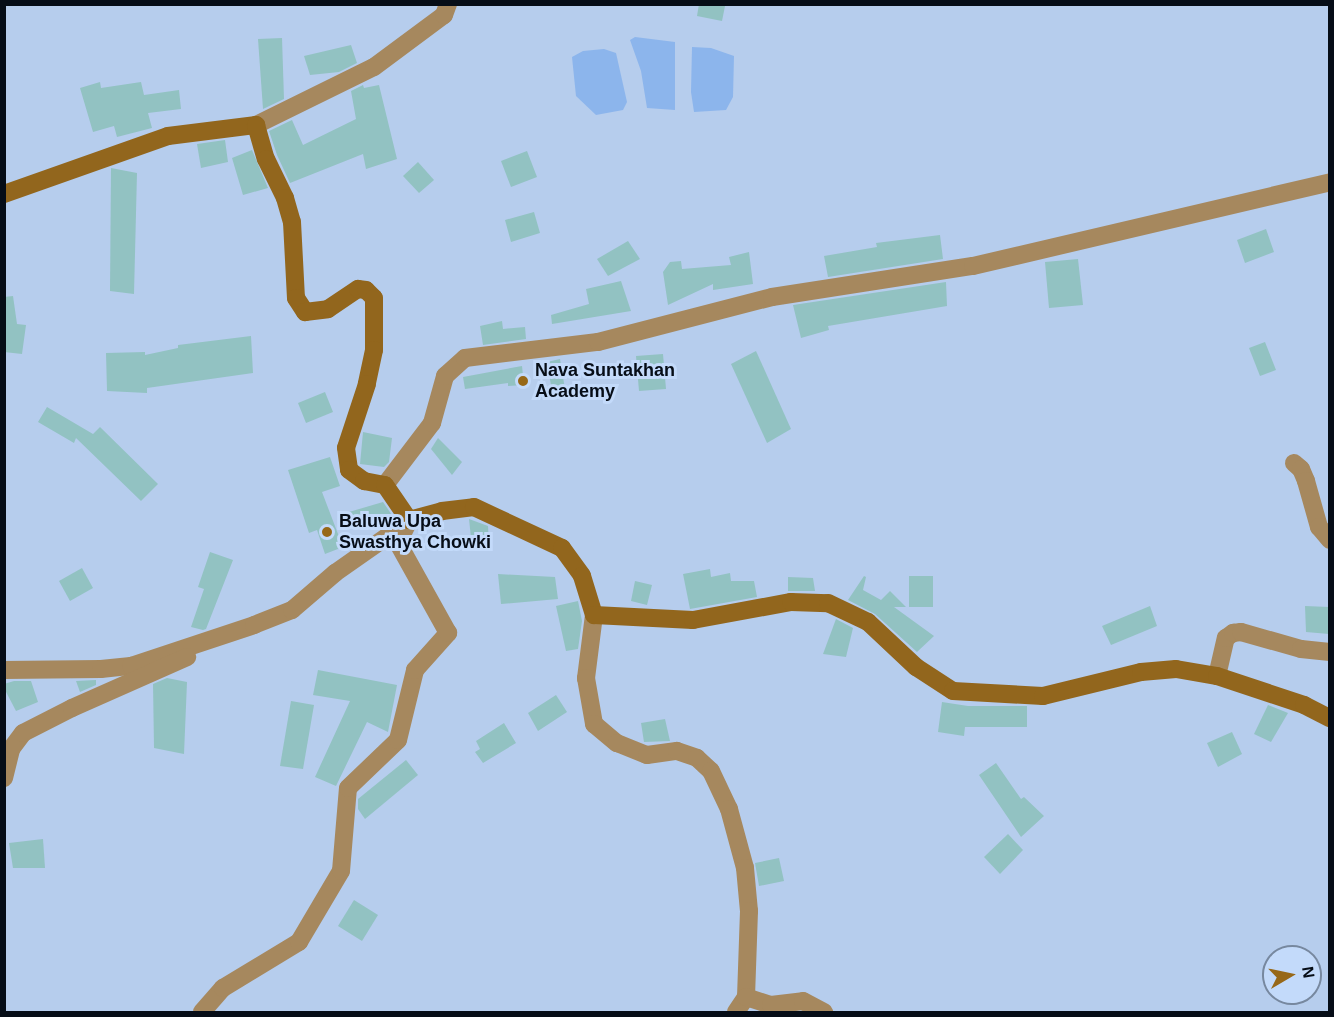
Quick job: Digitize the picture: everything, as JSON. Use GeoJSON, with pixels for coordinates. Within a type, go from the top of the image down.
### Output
{"type":"FeatureCollection","features":[{"type":"Feature","properties":{"kind":"street"},"geometry":{"type":"LineString","coordinates":[[4,194],[168,136],[256,125],[374,67],[444,15],[448,4]]}},
{"type":"Feature","properties":{"kind":"street"},"geometry":{"type":"LineString","coordinates":[[256,125],[266,159],[285,198],[292,222],[296,298],[305,312],[328,309],[358,289],[366,290],[374,298],[374,350],[367,384],[346,448],[349,470],[363,481],[385,485],[409,520]]}},
{"type":"Feature","properties":{"kind":"street"},"geometry":{"type":"LineString","coordinates":[[385,485],[432,423],[445,376],[465,358],[598,342],[772,297],[973,266],[1329,182]]}},
{"type":"Feature","properties":{"kind":"street"},"geometry":{"type":"LineString","coordinates":[[1294,463],[1301,469],[1319,526],[1329,540]]}},
{"type":"Feature","properties":{"kind":"street"},"geometry":{"type":"LineString","coordinates":[[4,670],[101,669],[131,666],[292,610],[334,573],[409,520],[442,511],[474,507],[562,548],[582,576],[594,615],[586,678],[594,724],[617,743],[647,755],[677,751],[697,758],[711,771],[729,809],[745,868],[748,900],[746,997],[735,1012]]}},
{"type":"Feature","properties":{"kind":"street"},"geometry":{"type":"LineString","coordinates":[[202,1012],[223,988],[299,942],[341,871],[348,788],[398,740],[415,670],[448,633],[398,543],[409,520]]}},
{"type":"Feature","properties":{"kind":"street"},"geometry":{"type":"LineString","coordinates":[[594,615],[693,620],[791,602],[828,603],[868,622],[916,667],[953,691],[1043,696],[1141,672],[1176,669],[1217,676],[1304,705],[1329,718]]}},
{"type":"Feature","properties":{"kind":"street"},"geometry":{"type":"LineString","coordinates":[[1217,676],[1226,638],[1233,633],[1241,632],[1301,649],[1329,652]]}},
{"type":"Feature","properties":{"kind":"street"},"geometry":{"type":"LineString","coordinates":[[4,778],[11,749],[23,733],[72,708],[192,655],[218,636]]}},
{"type":"Feature","properties":{"kind":"street"},"geometry":{"type":"LineString","coordinates":[[746,997],[771,1005],[803,1001],[824,1012]]}},
{"type":"Feature","properties":{"kind":"water"},"geometry":{"type":"Polygon","coordinates":[[[635,37],[675,42],[675,110],[647,108],[641,71],[630,40],[635,37]]]}},
{"type":"Feature","properties":{"kind":"water"},"geometry":{"type":"Polygon","coordinates":[[[692,47],[711,48],[734,56],[733,97],[726,110],[694,112],[691,92],[692,47]]]}},
{"type":"Feature","properties":{"kind":"water"},"geometry":{"type":"Polygon","coordinates":[[[604,49],[616,53],[627,102],[623,110],[596,115],[576,96],[572,57],[583,51],[604,49]]]}},
{"type":"Feature","properties":{"kind":"building"},"geometry":{"type":"Polygon","coordinates":[[[699,4],[725,6],[722,21],[697,16],[699,4]]]}},
{"type":"Feature","properties":{"kind":"building"},"geometry":{"type":"Polygon","coordinates":[[[282,38],[284,99],[263,109],[258,39],[282,38]]]}},
{"type":"Feature","properties":{"kind":"building"},"geometry":{"type":"Polygon","coordinates":[[[351,45],[357,63],[339,72],[310,75],[304,56],[351,45]]]}},
{"type":"Feature","properties":{"kind":"building"},"geometry":{"type":"Polygon","coordinates":[[[100,82],[101,88],[141,82],[144,95],[179,90],[181,109],[148,113],[152,128],[117,137],[114,126],[93,132],[80,88],[100,82]]]}},
{"type":"Feature","properties":{"kind":"building"},"geometry":{"type":"Polygon","coordinates":[[[363,85],[364,88],[379,85],[397,159],[366,169],[363,154],[290,183],[269,131],[292,120],[303,145],[356,119],[351,91],[363,85]]]}},
{"type":"Feature","properties":{"kind":"building"},"geometry":{"type":"Polygon","coordinates":[[[225,140],[228,162],[201,168],[197,144],[225,140]]]}},
{"type":"Feature","properties":{"kind":"building"},"geometry":{"type":"Polygon","coordinates":[[[252,150],[268,188],[243,195],[232,158],[252,150]]]}},
{"type":"Feature","properties":{"kind":"building"},"geometry":{"type":"Polygon","coordinates":[[[527,151],[537,177],[511,187],[501,161],[527,151]]]}},
{"type":"Feature","properties":{"kind":"building"},"geometry":{"type":"Polygon","coordinates":[[[418,162],[434,180],[419,193],[403,176],[418,162]]]}},
{"type":"Feature","properties":{"kind":"building"},"geometry":{"type":"Polygon","coordinates":[[[111,168],[137,173],[134,294],[110,291],[111,168]]]}},
{"type":"Feature","properties":{"kind":"building"},"geometry":{"type":"Polygon","coordinates":[[[534,212],[540,233],[511,242],[505,220],[534,212]]]}},
{"type":"Feature","properties":{"kind":"building"},"geometry":{"type":"Polygon","coordinates":[[[1266,229],[1274,252],[1245,263],[1237,240],[1266,229]]]}},
{"type":"Feature","properties":{"kind":"building"},"geometry":{"type":"Polygon","coordinates":[[[940,235],[943,259],[828,277],[824,256],[877,247],[876,243],[940,235]]]}},
{"type":"Feature","properties":{"kind":"building"},"geometry":{"type":"Polygon","coordinates":[[[628,241],[640,259],[608,276],[597,259],[628,241]]]}},
{"type":"Feature","properties":{"kind":"building"},"geometry":{"type":"Polygon","coordinates":[[[749,252],[753,284],[713,290],[713,284],[668,305],[663,272],[670,262],[681,261],[682,269],[731,265],[729,257],[749,252]]]}},
{"type":"Feature","properties":{"kind":"building"},"geometry":{"type":"Polygon","coordinates":[[[1078,259],[1083,305],[1049,308],[1045,262],[1078,259]]]}},
{"type":"Feature","properties":{"kind":"building"},"geometry":{"type":"Polygon","coordinates":[[[621,281],[631,311],[552,324],[551,315],[589,304],[586,289],[621,281]]]}},
{"type":"Feature","properties":{"kind":"building"},"geometry":{"type":"Polygon","coordinates":[[[946,282],[947,306],[828,326],[829,330],[801,338],[793,305],[946,282]]]}},
{"type":"Feature","properties":{"kind":"building"},"geometry":{"type":"Polygon","coordinates":[[[13,296],[17,324],[26,325],[22,354],[4,352],[4,297],[13,296]]]}},
{"type":"Feature","properties":{"kind":"building"},"geometry":{"type":"Polygon","coordinates":[[[502,321],[503,329],[525,327],[526,339],[483,345],[480,326],[502,321]]]}},
{"type":"Feature","properties":{"kind":"building"},"geometry":{"type":"Polygon","coordinates":[[[251,336],[253,373],[147,388],[147,393],[107,391],[106,353],[145,352],[145,355],[178,348],[178,345],[251,336]]]}},
{"type":"Feature","properties":{"kind":"building"},"geometry":{"type":"Polygon","coordinates":[[[1265,342],[1276,370],[1260,376],[1249,348],[1265,342]]]}},
{"type":"Feature","properties":{"kind":"building"},"geometry":{"type":"Polygon","coordinates":[[[756,351],[791,429],[767,443],[731,364],[756,351]]]}},
{"type":"Feature","properties":{"kind":"building"},"geometry":{"type":"Polygon","coordinates":[[[663,354],[666,389],[639,391],[636,356],[663,354]]]}},
{"type":"Feature","properties":{"kind":"building"},"geometry":{"type":"Polygon","coordinates":[[[560,359],[566,395],[553,397],[547,362],[560,359]]]}},
{"type":"Feature","properties":{"kind":"building"},"geometry":{"type":"Polygon","coordinates":[[[522,366],[524,385],[508,386],[508,383],[465,389],[463,377],[522,366]]]}},
{"type":"Feature","properties":{"kind":"building"},"geometry":{"type":"Polygon","coordinates":[[[325,392],[333,412],[306,423],[298,403],[325,392]]]}},
{"type":"Feature","properties":{"kind":"building"},"geometry":{"type":"Polygon","coordinates":[[[47,407],[93,434],[100,427],[158,484],[141,501],[76,438],[74,443],[38,422],[47,407]]]}},
{"type":"Feature","properties":{"kind":"building"},"geometry":{"type":"Polygon","coordinates":[[[363,432],[392,438],[389,462],[384,467],[360,464],[363,432]]]}},
{"type":"Feature","properties":{"kind":"building"},"geometry":{"type":"Polygon","coordinates":[[[438,438],[462,462],[452,475],[431,449],[438,438]]]}},
{"type":"Feature","properties":{"kind":"building"},"geometry":{"type":"Polygon","coordinates":[[[330,457],[340,486],[322,492],[343,547],[325,554],[317,530],[309,533],[288,470],[330,457]]]}},
{"type":"Feature","properties":{"kind":"building"},"geometry":{"type":"Polygon","coordinates":[[[383,502],[394,518],[390,521],[347,526],[349,512],[383,502]]]}},
{"type":"Feature","properties":{"kind":"building"},"geometry":{"type":"Polygon","coordinates":[[[469,519],[488,526],[489,545],[472,547],[469,519]]]}},
{"type":"Feature","properties":{"kind":"building"},"geometry":{"type":"Polygon","coordinates":[[[210,552],[233,560],[206,629],[203,630],[191,627],[204,589],[198,587],[210,552]]]}},
{"type":"Feature","properties":{"kind":"building"},"geometry":{"type":"Polygon","coordinates":[[[82,568],[93,588],[70,601],[59,581],[82,568]]]}},
{"type":"Feature","properties":{"kind":"building"},"geometry":{"type":"Polygon","coordinates":[[[710,569],[711,577],[730,573],[731,581],[754,581],[757,597],[690,609],[683,574],[710,569]]]}},
{"type":"Feature","properties":{"kind":"building"},"geometry":{"type":"Polygon","coordinates":[[[498,574],[555,577],[558,599],[501,604],[498,574]]]}},
{"type":"Feature","properties":{"kind":"building"},"geometry":{"type":"Polygon","coordinates":[[[864,576],[866,577],[863,590],[881,600],[890,591],[906,607],[894,607],[934,636],[917,652],[875,614],[848,600],[864,576]]]}},
{"type":"Feature","properties":{"kind":"building"},"geometry":{"type":"Polygon","coordinates":[[[909,576],[933,576],[933,607],[909,607],[909,576]]]}},
{"type":"Feature","properties":{"kind":"building"},"geometry":{"type":"Polygon","coordinates":[[[788,577],[813,578],[815,591],[788,591],[788,577]]]}},
{"type":"Feature","properties":{"kind":"building"},"geometry":{"type":"Polygon","coordinates":[[[635,581],[652,585],[647,605],[631,601],[635,581]]]}},
{"type":"Feature","properties":{"kind":"building"},"geometry":{"type":"Polygon","coordinates":[[[578,601],[582,621],[578,649],[566,651],[556,606],[578,601]]]}},
{"type":"Feature","properties":{"kind":"building"},"geometry":{"type":"Polygon","coordinates":[[[1150,606],[1157,626],[1111,645],[1102,626],[1150,606]]]}},
{"type":"Feature","properties":{"kind":"building"},"geometry":{"type":"Polygon","coordinates":[[[1305,606],[1329,607],[1329,634],[1306,632],[1305,606]]]}},
{"type":"Feature","properties":{"kind":"building"},"geometry":{"type":"Polygon","coordinates":[[[836,619],[853,628],[846,657],[823,654],[836,619]]]}},
{"type":"Feature","properties":{"kind":"building"},"geometry":{"type":"Polygon","coordinates":[[[318,670],[397,685],[388,732],[367,722],[336,786],[315,777],[350,701],[313,695],[318,670]]]}},
{"type":"Feature","properties":{"kind":"building"},"geometry":{"type":"Polygon","coordinates":[[[167,678],[187,682],[184,754],[154,748],[153,684],[167,678]]]}},
{"type":"Feature","properties":{"kind":"building"},"geometry":{"type":"Polygon","coordinates":[[[96,680],[96,685],[80,692],[76,681],[96,680]]]}},
{"type":"Feature","properties":{"kind":"building"},"geometry":{"type":"Polygon","coordinates":[[[14,681],[31,681],[38,702],[16,711],[4,688],[4,684],[14,681]]]}},
{"type":"Feature","properties":{"kind":"building"},"geometry":{"type":"Polygon","coordinates":[[[556,695],[567,712],[538,731],[528,713],[556,695]]]}},
{"type":"Feature","properties":{"kind":"building"},"geometry":{"type":"Polygon","coordinates":[[[291,701],[314,705],[303,769],[280,766],[291,701]]]}},
{"type":"Feature","properties":{"kind":"building"},"geometry":{"type":"Polygon","coordinates":[[[942,702],[968,706],[1027,706],[1027,727],[965,727],[964,736],[938,732],[942,702]]]}},
{"type":"Feature","properties":{"kind":"building"},"geometry":{"type":"Polygon","coordinates":[[[1268,705],[1288,713],[1271,742],[1254,734],[1268,705]]]}},
{"type":"Feature","properties":{"kind":"building"},"geometry":{"type":"Polygon","coordinates":[[[665,719],[670,741],[644,742],[641,723],[665,719]]]}},
{"type":"Feature","properties":{"kind":"building"},"geometry":{"type":"Polygon","coordinates":[[[504,723],[516,743],[483,763],[475,752],[480,749],[476,741],[504,723]]]}},
{"type":"Feature","properties":{"kind":"building"},"geometry":{"type":"Polygon","coordinates":[[[1232,732],[1242,754],[1218,767],[1207,743],[1232,732]]]}},
{"type":"Feature","properties":{"kind":"building"},"geometry":{"type":"Polygon","coordinates":[[[406,760],[418,775],[365,819],[358,809],[358,799],[406,760]]]}},
{"type":"Feature","properties":{"kind":"building"},"geometry":{"type":"Polygon","coordinates":[[[996,763],[1021,799],[1024,797],[1044,816],[1021,837],[979,775],[996,763]]]}},
{"type":"Feature","properties":{"kind":"building"},"geometry":{"type":"Polygon","coordinates":[[[1008,834],[1023,850],[1000,874],[984,857],[1008,834]]]}},
{"type":"Feature","properties":{"kind":"building"},"geometry":{"type":"Polygon","coordinates":[[[43,839],[45,868],[13,868],[9,843],[43,839]]]}},
{"type":"Feature","properties":{"kind":"building"},"geometry":{"type":"Polygon","coordinates":[[[779,858],[784,881],[759,886],[755,863],[779,858]]]}},
{"type":"Feature","properties":{"kind":"building"},"geometry":{"type":"Polygon","coordinates":[[[354,900],[378,915],[362,941],[338,926],[354,900]]]}},
{"type":"Feature","properties":{"kind":"place","name":"Nava Suntakhan Academy"},"geometry":{"type":"Point","coordinates":[523,381]}},
{"type":"Feature","properties":{"kind":"place","name":"Baluwa Upa Swasthya Chowki"},"geometry":{"type":"Point","coordinates":[327,532]}}]}
